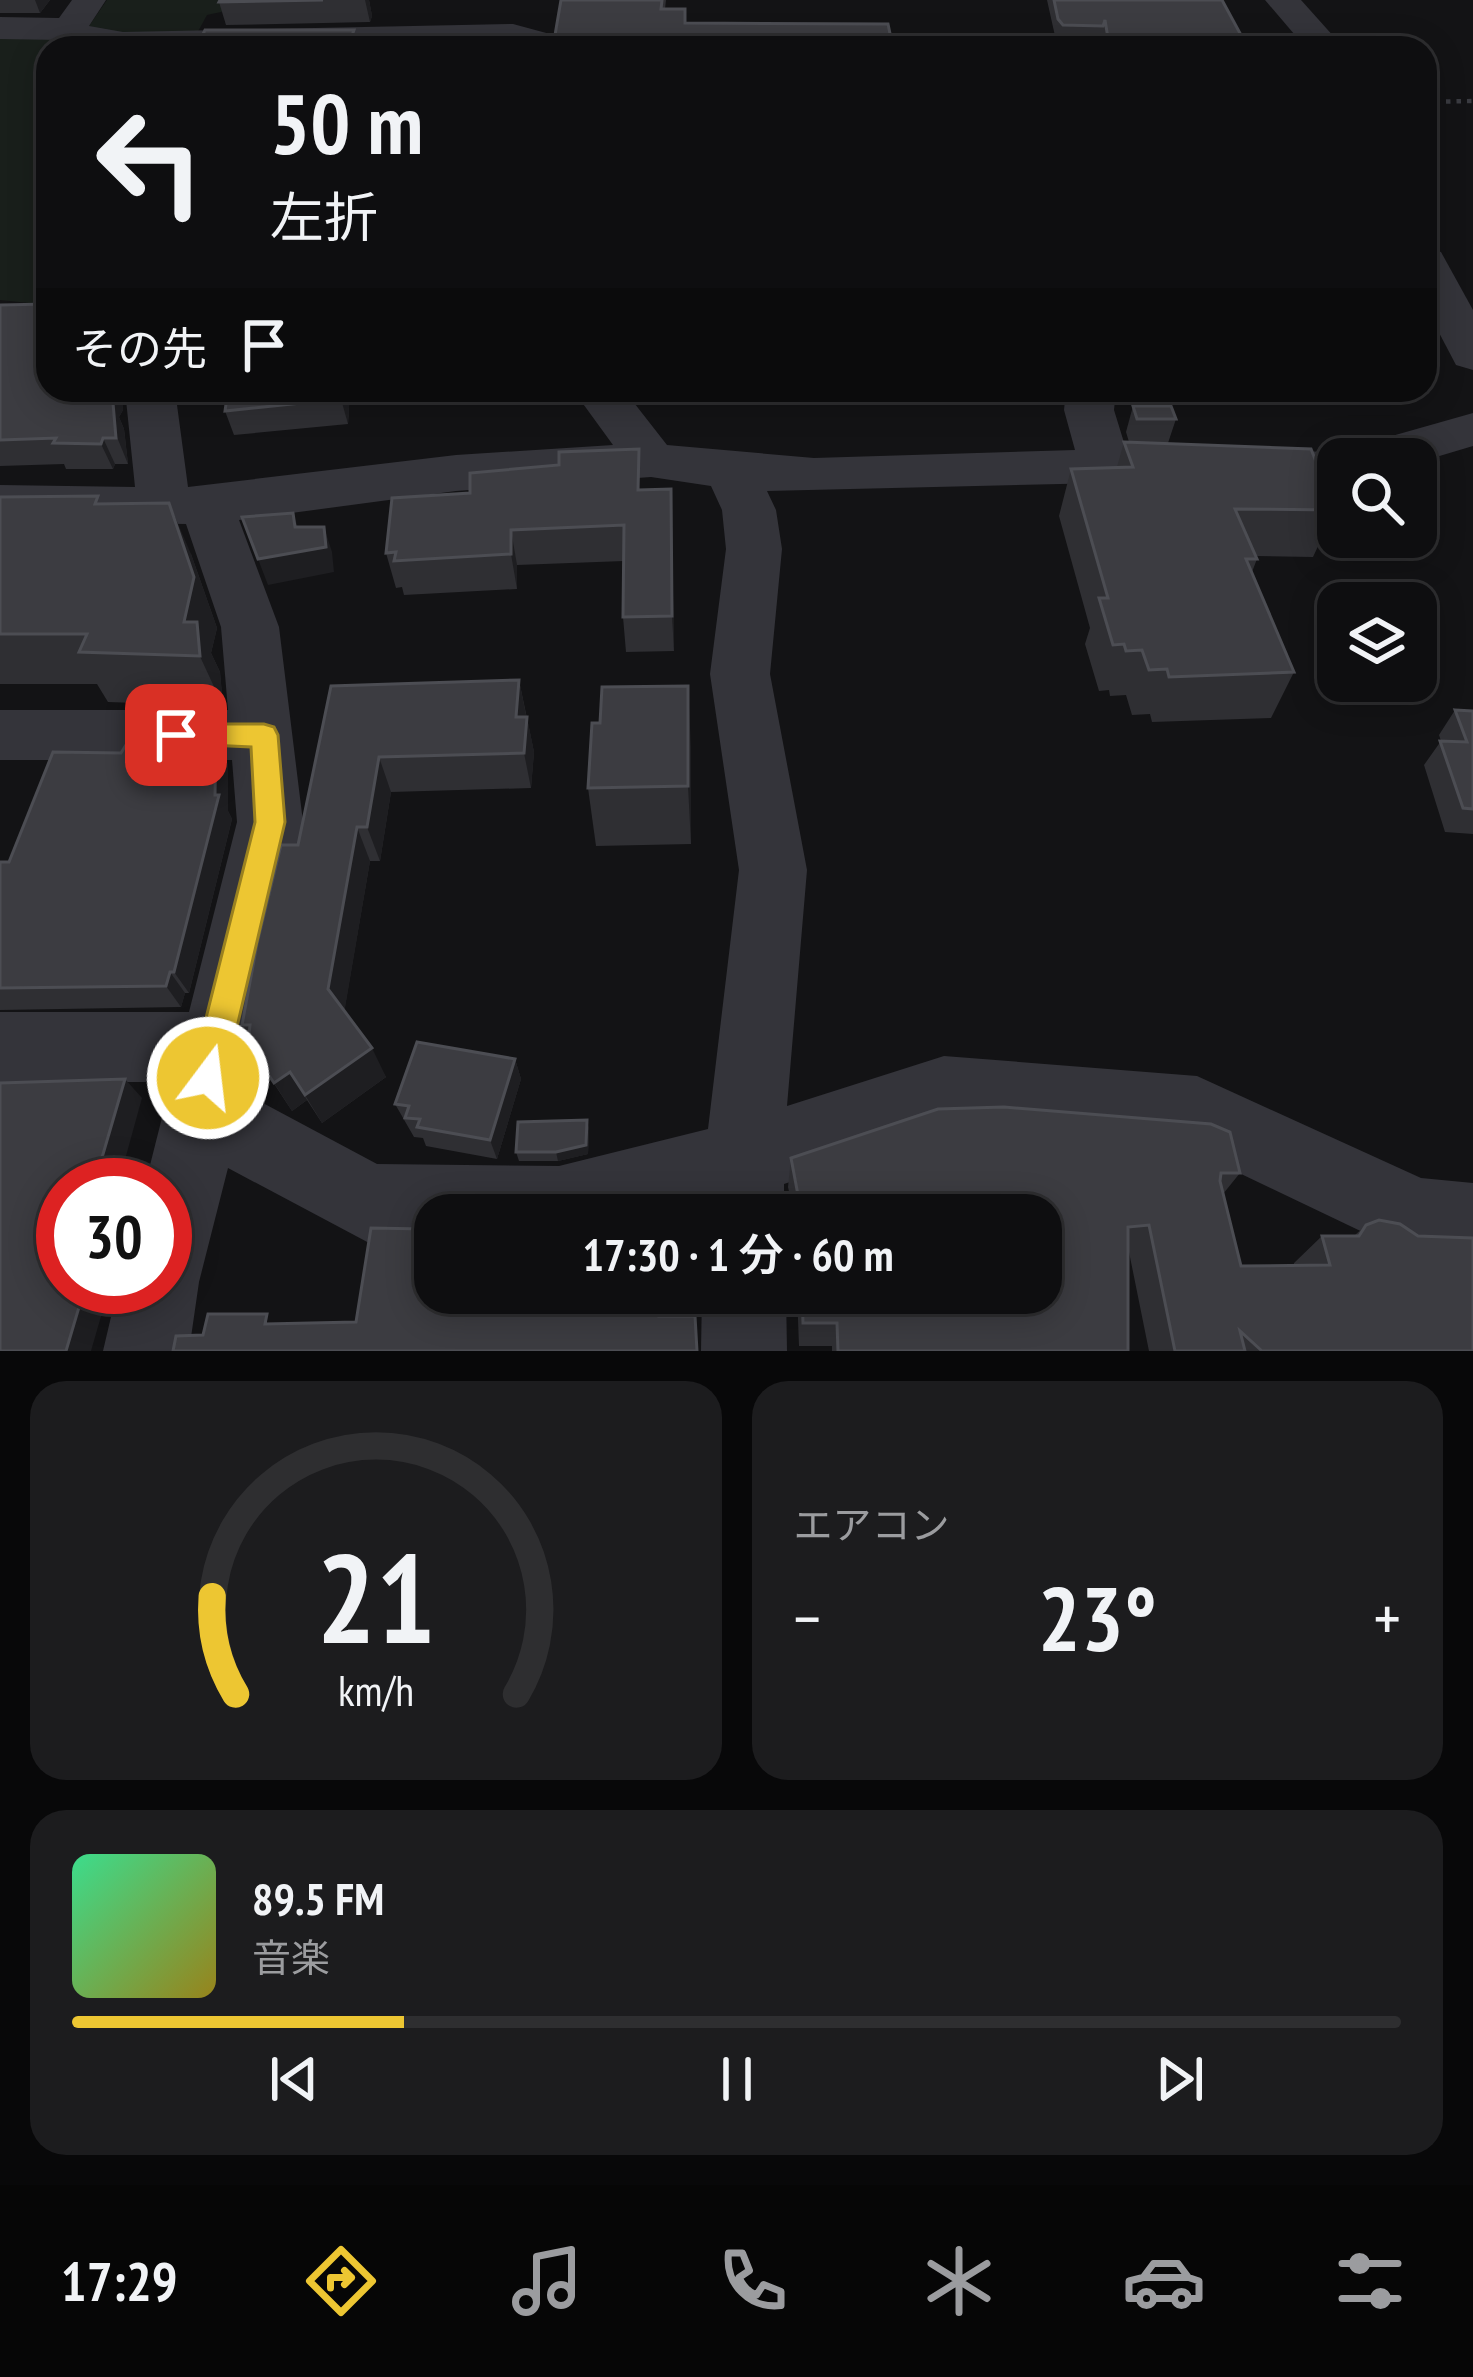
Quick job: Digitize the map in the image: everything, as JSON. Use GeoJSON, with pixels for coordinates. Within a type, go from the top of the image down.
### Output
{"type":"FeatureCollection","features":[{"type":"Feature","properties":{"kind":"street"},"geometry":{"type":"LineString","coordinates":[[398,0],[407,36]]}},
{"type":"Feature","properties":{"kind":"street"},"geometry":{"type":"LineString","coordinates":[[1282,0],[1314,36]]}},
{"type":"Feature","properties":{"kind":"street"},"geometry":{"type":"LineString","coordinates":[[0,28],[79,14]]}},
{"type":"Feature","properties":{"kind":"street"},"geometry":{"type":"LineString","coordinates":[[1437,284],[1473,355]]}},
{"type":"Feature","properties":{"kind":"street"},"geometry":{"type":"LineString","coordinates":[[154,402],[185,505],[250,627],[270,822],[190,1158]]}},
{"type":"Feature","properties":{"kind":"street"},"geometry":{"type":"LineString","coordinates":[[607,402],[651,460]]}},
{"type":"Feature","properties":{"kind":"street"},"geometry":{"type":"LineString","coordinates":[[1089,402],[1105,466]]}},
{"type":"Feature","properties":{"kind":"street"},"geometry":{"type":"LineString","coordinates":[[1437,440],[1473,429]]}},
{"type":"Feature","properties":{"kind":"street"},"geometry":{"type":"LineString","coordinates":[[0,503],[185,505],[456,473],[651,460],[731,472],[814,476],[1105,466],[1212,473],[1317,467]]}},
{"type":"Feature","properties":{"kind":"street"},"geometry":{"type":"LineString","coordinates":[[731,472],[749,510],[754,549],[740,674],[773,870],[744,1187]]}},
{"type":"Feature","properties":{"kind":"street"},"geometry":{"type":"LineString","coordinates":[[0,735],[264,735]]}},
{"type":"Feature","properties":{"kind":"street"},"geometry":{"type":"LineString","coordinates":[[0,1047],[208,1078],[371,1204],[559,1206],[744,1187],[944,1093],[1197,1114],[1417,1218],[1473,1223]]}},
{"type":"Feature","properties":{"kind":"street"},"geometry":{"type":"LineString","coordinates":[[146,1351],[154,1314]]}},
{"type":"Feature","properties":{"kind":"street"},"geometry":{"type":"LineString","coordinates":[[744,1314],[744,1351]]}},
{"type":"Feature","properties":{"kind":"path"},"geometry":{"type":"LineString","coordinates":[[1437,102],[1473,101]]}},
{"type":"Feature","properties":{"kind":"shaded area"},"geometry":{"type":"Polygon","coordinates":[[[107,0],[247,0],[244,7],[207,15],[196,36],[36,36],[36,304],[0,300],[0,35],[48,34],[89,26],[107,0]]]}},
{"type":"Feature","properties":{"kind":"building"},"geometry":{"type":"Polygon","coordinates":[[[220,0],[323,0],[219,2],[220,0]]]}},
{"type":"Feature","properties":{"kind":"building"},"geometry":{"type":"Polygon","coordinates":[[[561,0],[662,0],[661,9],[685,9],[685,23],[888,24],[890,36],[555,36],[561,0]]]}},
{"type":"Feature","properties":{"kind":"building"},"geometry":{"type":"Polygon","coordinates":[[[1054,0],[1222,0],[1242,36],[1108,36],[1105,20],[1103,26],[1063,25],[1054,0]]]}},
{"type":"Feature","properties":{"kind":"building"},"geometry":{"type":"Polygon","coordinates":[[[205,30],[354,30],[352,36],[202,36],[205,30]]]}},
{"type":"Feature","properties":{"kind":"building"},"geometry":{"type":"Polygon","coordinates":[[[36,304],[36,402],[113,403],[116,438],[103,438],[101,444],[53,443],[56,438],[0,440],[0,305],[36,304]]]}},
{"type":"Feature","properties":{"kind":"building"},"geometry":{"type":"Polygon","coordinates":[[[226,402],[312,402],[225,411],[226,402]]]}},
{"type":"Feature","properties":{"kind":"building"},"geometry":{"type":"Polygon","coordinates":[[[1133,406],[1171,406],[1176,419],[1137,419],[1133,406]]]}},
{"type":"Feature","properties":{"kind":"building"},"geometry":{"type":"Polygon","coordinates":[[[1124,442],[1311,449],[1317,464],[1317,510],[1235,509],[1257,559],[1246,559],[1294,672],[1169,677],[1167,669],[1149,670],[1142,650],[1126,651],[1124,644],[1113,645],[1099,598],[1108,598],[1071,469],[1133,467],[1124,442]]]}},
{"type":"Feature","properties":{"kind":"building"},"geometry":{"type":"Polygon","coordinates":[[[639,449],[638,490],[671,489],[672,616],[623,617],[624,525],[511,530],[511,554],[394,561],[396,552],[386,553],[392,498],[470,493],[470,473],[559,465],[559,452],[639,449]]]}},
{"type":"Feature","properties":{"kind":"building"},"geometry":{"type":"Polygon","coordinates":[[[98,496],[95,504],[169,503],[194,577],[184,622],[197,622],[200,656],[79,652],[87,634],[0,634],[0,497],[98,496]]]}},
{"type":"Feature","properties":{"kind":"building"},"geometry":{"type":"Polygon","coordinates":[[[293,513],[295,527],[324,527],[326,547],[258,559],[242,517],[293,513]]]}},
{"type":"Feature","properties":{"kind":"building"},"geometry":{"type":"Polygon","coordinates":[[[519,680],[516,717],[527,717],[524,753],[379,757],[367,827],[357,827],[328,989],[372,1048],[305,1095],[290,1072],[274,1083],[248,1044],[250,1025],[242,1025],[281,845],[298,845],[331,686],[519,680]]]}},
{"type":"Feature","properties":{"kind":"building"},"geometry":{"type":"Polygon","coordinates":[[[688,686],[688,786],[588,788],[592,723],[600,723],[602,687],[688,686]]]}},
{"type":"Feature","properties":{"kind":"building"},"geometry":{"type":"Polygon","coordinates":[[[1455,710],[1473,711],[1473,809],[1463,808],[1440,741],[1467,742],[1455,710]]]}},
{"type":"Feature","properties":{"kind":"building"},"geometry":{"type":"Polygon","coordinates":[[[129,740],[216,740],[215,795],[219,795],[174,972],[166,986],[0,988],[0,862],[9,862],[53,752],[121,753],[129,740]]]}},
{"type":"Feature","properties":{"kind":"building"},"geometry":{"type":"Polygon","coordinates":[[[417,1042],[515,1059],[490,1140],[417,1127],[420,1119],[405,1118],[409,1106],[395,1104],[417,1042]]]}},
{"type":"Feature","properties":{"kind":"building"},"geometry":{"type":"Polygon","coordinates":[[[125,1079],[102,1158],[36,1158],[36,1314],[77,1314],[66,1351],[0,1351],[0,1083],[125,1079]]]}},
{"type":"Feature","properties":{"kind":"building"},"geometry":{"type":"Polygon","coordinates":[[[1004,1107],[1211,1124],[1230,1132],[1240,1173],[1221,1173],[1220,1181],[1241,1266],[1330,1265],[1322,1236],[1359,1236],[1366,1225],[1379,1220],[1400,1224],[1418,1236],[1473,1238],[1473,1351],[1262,1351],[1240,1331],[1245,1351],[1175,1351],[1149,1225],[1128,1227],[1128,1351],[838,1351],[837,1323],[803,1323],[803,1314],[1062,1314],[1062,1194],[798,1194],[791,1158],[938,1109],[1004,1107]]]}},
{"type":"Feature","properties":{"kind":"building"},"geometry":{"type":"Polygon","coordinates":[[[587,1120],[586,1145],[556,1152],[516,1152],[518,1122],[587,1120]]]}},
{"type":"Feature","properties":{"kind":"building"},"geometry":{"type":"Polygon","coordinates":[[[371,1228],[414,1229],[414,1314],[695,1316],[697,1351],[173,1351],[176,1336],[203,1335],[208,1314],[267,1314],[265,1324],[356,1322],[371,1228]]]}},
{"type":"Feature","properties":{"kind":"route"},"geometry":{"type":"LineString","coordinates":[[176,735],[264,735],[270,822],[208,1078]]}}]}
